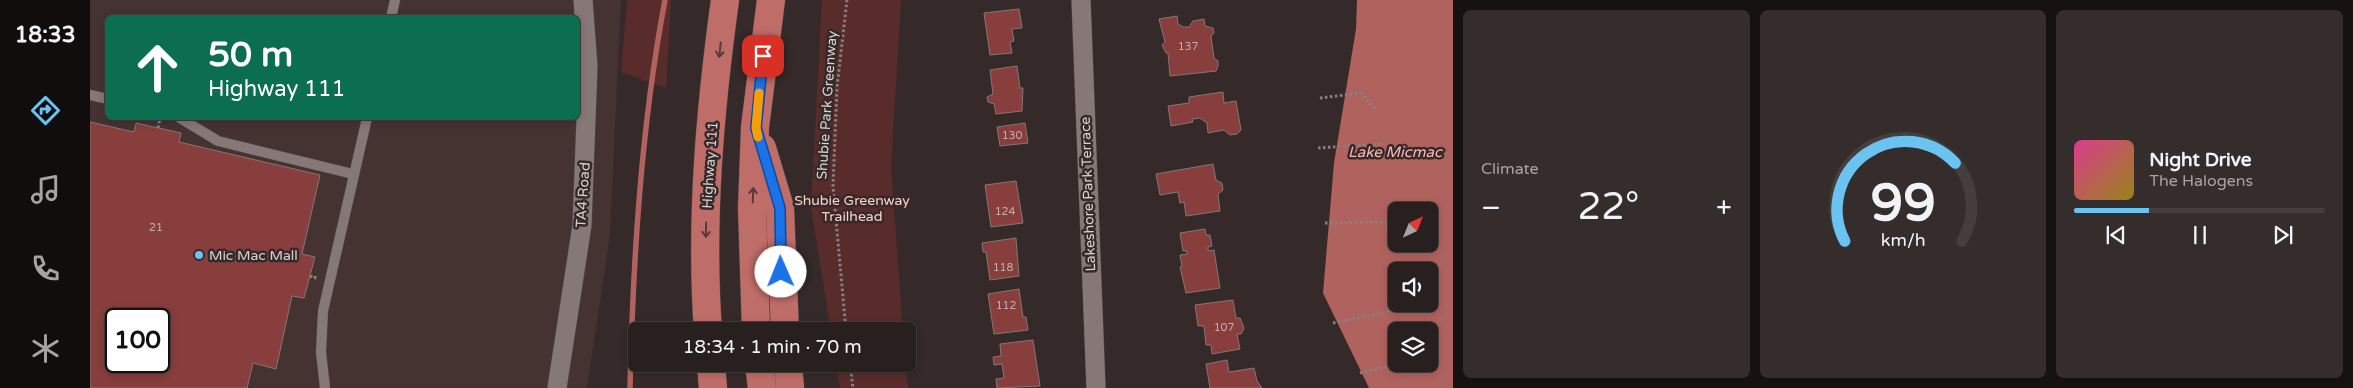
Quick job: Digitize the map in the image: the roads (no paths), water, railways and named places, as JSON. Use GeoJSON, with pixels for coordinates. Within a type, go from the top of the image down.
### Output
{"type":"FeatureCollection","features":[{"type":"Feature","properties":{"kind":"highway","name":"Highway 111"},"geometry":{"type":"LineString","coordinates":[[707,322],[706,227],[709,155],[725,0]]}},
{"type":"Feature","properties":{"kind":"highway"},"geometry":{"type":"LineString","coordinates":[[756,322],[752,208],[756,128],[772,0]]}},
{"type":"Feature","properties":{"kind":"highway"},"geometry":{"type":"LineString","coordinates":[[756,128],[780,208],[785,322]]}},
{"type":"Feature","properties":{"kind":"highway"},"geometry":{"type":"LineString","coordinates":[[712,372],[713,388]]}},
{"type":"Feature","properties":{"kind":"highway"},"geometry":{"type":"LineString","coordinates":[[761,372],[762,388]]}},
{"type":"Feature","properties":{"kind":"highway"},"geometry":{"type":"LineString","coordinates":[[789,372],[790,388]]}},
{"type":"Feature","properties":{"kind":"street","name":"TA4 Road"},"geometry":{"type":"LineString","coordinates":[[557,388],[582,225],[588,66],[583,0]]}},
{"type":"Feature","properties":{"kind":"street","name":"Lakeshore Park Terrace"},"geometry":{"type":"LineString","coordinates":[[1081,0],[1096,388]]}},
{"type":"Feature","properties":{"kind":"lane"},"geometry":{"type":"LineString","coordinates":[[392,15],[395,0]]}},
{"type":"Feature","properties":{"kind":"lane"},"geometry":{"type":"LineString","coordinates":[[90,95],[105,98]]}},
{"type":"Feature","properties":{"kind":"lane"},"geometry":{"type":"LineString","coordinates":[[183,120],[218,141],[354,174]]}},
{"type":"Feature","properties":{"kind":"lane"},"geometry":{"type":"LineString","coordinates":[[325,388],[321,352],[323,311],[367,120]]}},
{"type":"Feature","properties":{"kind":"water","name":"Lake Micmac"},"geometry":{"type":"Polygon","coordinates":[[[1357,0],[1453,0],[1453,388],[1369,388],[1323,293],[1334,163],[1356,29],[1357,0]]]}},
{"type":"Feature","properties":{"kind":"waterway"},"geometry":{"type":"LineString","coordinates":[[630,388],[633,291],[644,145],[665,0]]}},
{"type":"Feature","properties":{"kind":"place","name":"Mic Mac Mall"},"geometry":{"type":"Point","coordinates":[199,255]}},
{"type":"Feature","properties":{"kind":"park label","name":"Shubie Greenway Trailhead"},"geometry":{"type":"Point","coordinates":[852,208]}}]}
